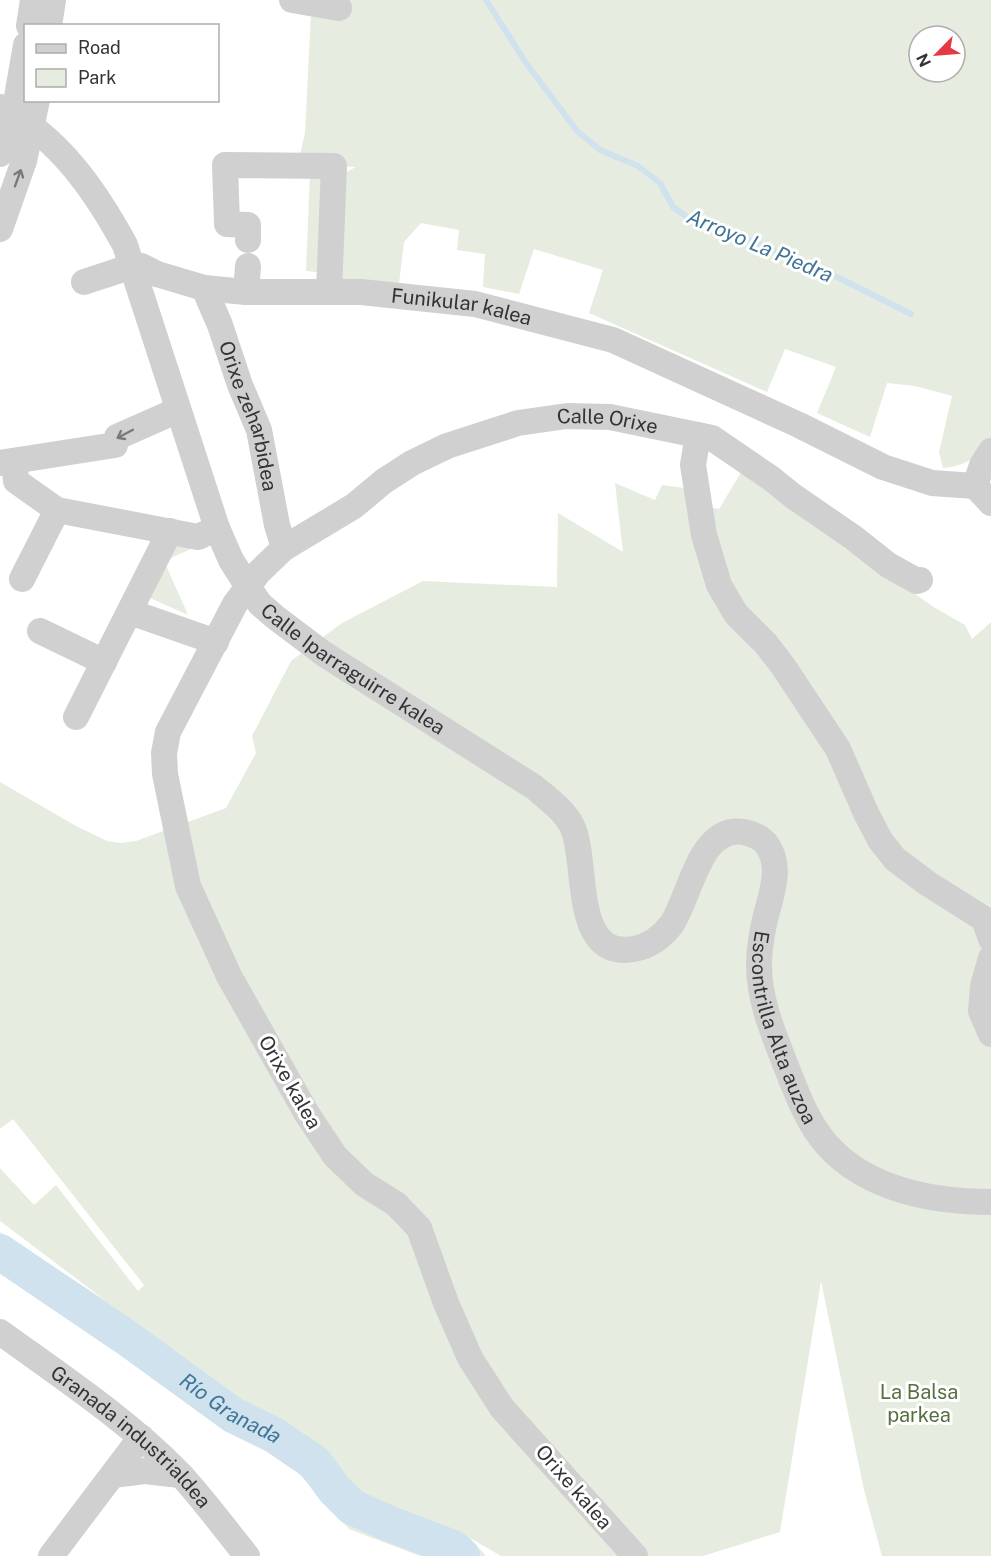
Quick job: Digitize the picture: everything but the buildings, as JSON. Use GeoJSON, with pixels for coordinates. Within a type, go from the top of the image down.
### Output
{"type":"FeatureCollection","features":[{"type":"Feature","properties":{"kind":"street"},"geometry":{"type":"LineString","coordinates":[[29,24],[33,0]]}},
{"type":"Feature","properties":{"kind":"street"},"geometry":{"type":"LineString","coordinates":[[49,24],[53,0]]}},
{"type":"Feature","properties":{"kind":"street"},"geometry":{"type":"LineString","coordinates":[[292,0],[339,8]]}},
{"type":"Feature","properties":{"kind":"street"},"geometry":{"type":"LineString","coordinates":[[0,154],[15,116],[24,58]]}},
{"type":"Feature","properties":{"kind":"street"},"geometry":{"type":"LineString","coordinates":[[15,116],[34,102]]}},
{"type":"Feature","properties":{"kind":"street"},"geometry":{"type":"LineString","coordinates":[[0,229],[24,161],[15,116]]}},
{"type":"Feature","properties":{"kind":"street"},"geometry":{"type":"LineString","coordinates":[[15,116],[57,149],[96,194],[125,245],[133,267],[84,282]]}},
{"type":"Feature","properties":{"kind":"street"},"geometry":{"type":"LineString","coordinates":[[248,240],[248,225],[227,224],[225,165],[334,166],[329,291]]}},
{"type":"Feature","properties":{"kind":"street","name":"Funikular kalea"},"geometry":{"type":"LineString","coordinates":[[133,267],[141,266],[157,274],[204,288],[246,292],[361,292],[475,304],[613,340],[799,424],[883,467],[932,483],[983,495]]}},
{"type":"Feature","properties":{"kind":"street"},"geometry":{"type":"LineString","coordinates":[[246,292],[248,266]]}},
{"type":"Feature","properties":{"kind":"street","name":"Calle Iparraguirre kalea"},"geometry":{"type":"LineString","coordinates":[[133,267],[217,528],[231,560],[260,604],[324,654],[519,777],[565,814],[572,826],[580,852],[586,911],[596,935],[605,944],[628,950],[641,948],[653,943],[672,923]]}},
{"type":"Feature","properties":{"kind":"street","name":"Orixe zeharbidea"},"geometry":{"type":"LineString","coordinates":[[204,288],[220,326],[240,386],[259,430],[277,525],[284,548]]}},
{"type":"Feature","properties":{"kind":"street"},"geometry":{"type":"LineString","coordinates":[[178,410],[117,437],[114,445],[7,462],[16,481],[57,510],[198,537],[217,528]]}},
{"type":"Feature","properties":{"kind":"street","name":"Calle Orixe"},"geometry":{"type":"LineString","coordinates":[[284,548],[354,506],[384,481],[412,463],[447,446],[518,423],[567,416],[610,417],[712,438],[854,538],[888,565],[917,581],[920,580]]}},
{"type":"Feature","properties":{"kind":"street"},"geometry":{"type":"LineString","coordinates":[[698,435],[693,465],[704,535],[712,566],[736,614],[766,644],[783,666],[838,749],[880,840],[895,859],[927,883],[984,919],[991,939]]}},
{"type":"Feature","properties":{"kind":"street"},"geometry":{"type":"LineString","coordinates":[[983,495],[982,465],[991,451]]}},
{"type":"Feature","properties":{"kind":"street"},"geometry":{"type":"LineString","coordinates":[[22,579],[57,510]]}},
{"type":"Feature","properties":{"kind":"street"},"geometry":{"type":"LineString","coordinates":[[76,717],[170,531]]}},
{"type":"Feature","properties":{"kind":"street","name":"Orixe kalea"},"geometry":{"type":"LineString","coordinates":[[284,548],[258,573],[235,604],[168,732],[164,753],[165,774],[188,886],[235,986],[307,1113],[335,1156],[364,1184],[396,1204],[419,1228],[446,1303],[470,1358],[502,1408],[635,1556]]}},
{"type":"Feature","properties":{"kind":"street"},"geometry":{"type":"LineString","coordinates":[[130,612],[216,642]]}},
{"type":"Feature","properties":{"kind":"street"},"geometry":{"type":"LineString","coordinates":[[40,631],[104,662]]}},
{"type":"Feature","properties":{"kind":"street","name":"Escontrilla Alta auzoa"},"geometry":{"type":"LineString","coordinates":[[672,923],[700,861],[714,841],[731,832],[752,834],[762,839],[768,846],[775,867],[773,891],[760,944],[760,983],[763,1004],[788,1072],[814,1126],[827,1145],[841,1158],[874,1179],[927,1197],[948,1201],[991,1202]]}},
{"type":"Feature","properties":{"kind":"street"},"geometry":{"type":"LineString","coordinates":[[991,958],[983,986],[981,1011],[991,1034]]}},
{"type":"Feature","properties":{"kind":"street","name":"Granada industrialdea"},"geometry":{"type":"LineString","coordinates":[[0,1332],[114,1414],[141,1437],[180,1475],[247,1556]]}},
{"type":"Feature","properties":{"kind":"street"},"geometry":{"type":"LineString","coordinates":[[51,1556],[141,1437]]}},
{"type":"Feature","properties":{"kind":"street"},"geometry":{"type":"LineString","coordinates":[[112,1474],[145,1471],[180,1475]]}},
{"type":"Feature","properties":{"kind":"green space"},"geometry":{"type":"Polygon","coordinates":[[[292,0],[991,0],[991,442],[970,460],[943,468],[939,452],[952,396],[915,386],[887,383],[870,437],[817,413],[836,367],[785,349],[767,392],[589,313],[603,270],[534,249],[519,294],[483,287],[485,254],[457,250],[459,230],[421,223],[404,242],[399,284],[340,282],[344,173],[356,167],[298,164],[305,133],[311,13],[292,0]]]}},
{"type":"Feature","properties":{"kind":"green space"},"geometry":{"type":"Polygon","coordinates":[[[310,173],[330,174],[326,273],[306,271],[310,173]]]}},
{"type":"Feature","properties":{"kind":"green space","name":"La Balsa parkea"},"geometry":{"type":"Polygon","coordinates":[[[743,469],[932,606],[965,625],[972,639],[991,622],[991,1556],[882,1556],[864,1490],[821,1281],[780,1532],[703,1556],[501,1556],[470,1538],[486,1556],[420,1556],[349,1529],[292,1466],[95,1332],[0,1258],[0,1232],[106,1301],[0,1221],[0,1168],[34,1205],[56,1185],[138,1291],[144,1285],[13,1119],[0,1129],[0,782],[76,826],[107,841],[121,843],[136,841],[226,808],[256,753],[252,736],[291,661],[342,623],[423,581],[557,587],[558,513],[623,552],[615,483],[655,500],[662,485],[692,489],[693,504],[719,509],[743,469]]]}},
{"type":"Feature","properties":{"kind":"green space"},"geometry":{"type":"Polygon","coordinates":[[[179,543],[200,545],[164,561],[188,615],[148,597],[163,561],[179,543]]]}},
{"type":"Feature","properties":{"kind":"waterway","name":"Arroyo La Piedra"},"geometry":{"type":"LineString","coordinates":[[486,0],[526,63],[577,131],[600,150],[638,166],[660,183],[673,207],[690,219],[741,237],[835,276],[911,314]]}},
{"type":"Feature","properties":{"kind":"waterway","name":"Río Granada"},"geometry":{"type":"LineString","coordinates":[[0,1252],[127,1338],[233,1415],[274,1435],[315,1463],[334,1489],[352,1507],[453,1548],[462,1556]]}}]}
